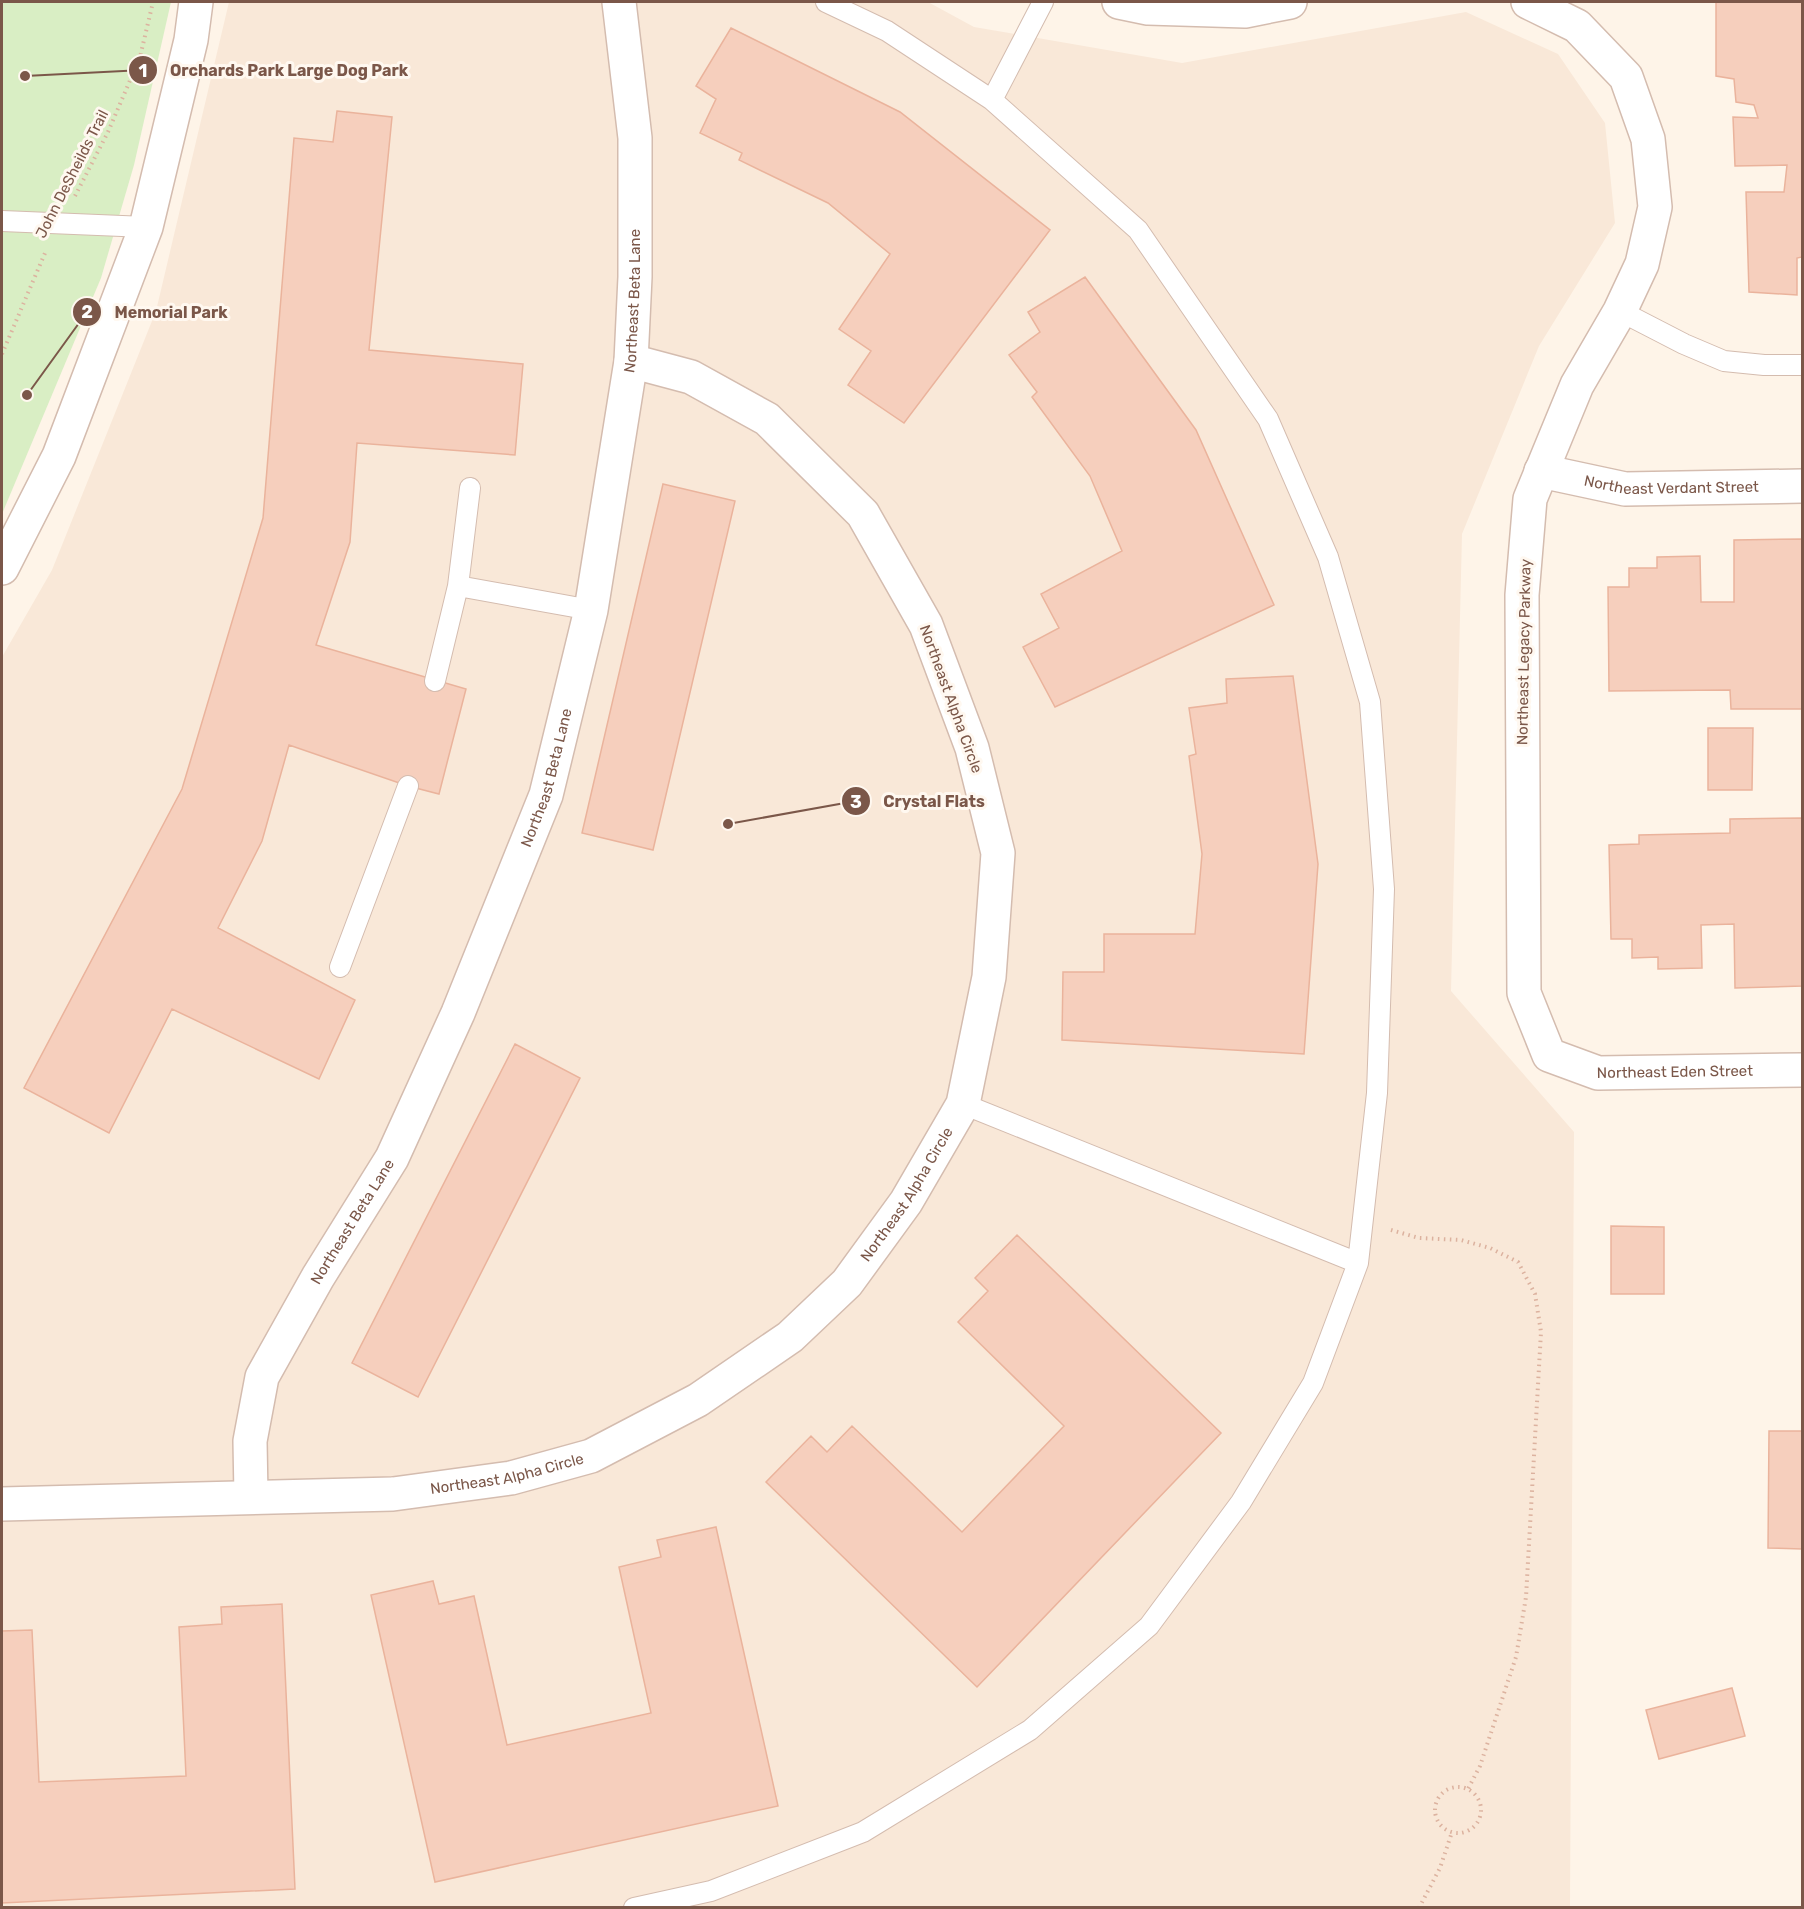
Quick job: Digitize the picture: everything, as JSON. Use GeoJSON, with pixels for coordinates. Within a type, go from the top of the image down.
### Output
{"type":"FeatureCollection","features":[{"type":"Feature","properties":{"kind":"street"},"geometry":{"type":"LineString","coordinates":[[2,568],[59,456],[146,227],[191,40],[196,2]]}},
{"type":"Feature","properties":{"kind":"street","name":"Northeast Beta Lane"},"geometry":{"type":"LineString","coordinates":[[251,1497],[250,1441],[262,1377],[318,1277],[392,1158],[458,1013],[546,795],[591,610],[631,360],[635,277],[635,138],[619,2]]}},
{"type":"Feature","properties":{"kind":"street"},"geometry":{"type":"LineString","coordinates":[[1119,2],[1148,8],[1245,11],[1290,2]]}},
{"type":"Feature","properties":{"kind":"street","name":"Northeast Legacy Parkway"},"geometry":{"type":"LineString","coordinates":[[1528,2],[1577,26],[1626,77],[1648,139],[1654,207],[1642,264],[1620,310],[1577,385],[1530,500],[1522,595],[1524,993],[1549,1055]]}},
{"type":"Feature","properties":{"kind":"street","name":"Northeast Alpha Circle"},"geometry":{"type":"LineString","coordinates":[[2,1504],[393,1494],[511,1478],[591,1456],[698,1400],[790,1337],[847,1283],[906,1202],[963,1104],[989,977],[998,853],[972,748],[926,625],[862,514],[767,419],[691,377],[631,360]]}},
{"type":"Feature","properties":{"kind":"street","name":"Northeast Verdant Street"},"geometry":{"type":"LineString","coordinates":[[1541,471],[1625,489],[1803,486]]}},
{"type":"Feature","properties":{"kind":"street","name":"Northeast Eden Street"},"geometry":{"type":"LineString","coordinates":[[1549,1055],[1598,1072],[1803,1070]]}},
{"type":"Feature","properties":{"kind":"lane"},"geometry":{"type":"LineString","coordinates":[[634,1908],[711,1891],[863,1832],[1030,1730],[1149,1626],[1241,1502],[1313,1383],[1358,1263],[1377,1092],[1384,889],[1370,702],[1328,557],[1268,419],[1138,230],[992,100],[887,31],[826,2]]}},
{"type":"Feature","properties":{"kind":"lane"},"geometry":{"type":"LineString","coordinates":[[992,100],[1042,2]]}},
{"type":"Feature","properties":{"kind":"lane"},"geometry":{"type":"LineString","coordinates":[[2,221],[146,227]]}},
{"type":"Feature","properties":{"kind":"lane"},"geometry":{"type":"LineString","coordinates":[[1620,310],[1684,344],[1724,361],[1764,365],[1803,365]]}},
{"type":"Feature","properties":{"kind":"lane"},"geometry":{"type":"LineString","coordinates":[[435,681],[458,586],[470,488]]}},
{"type":"Feature","properties":{"kind":"lane"},"geometry":{"type":"LineString","coordinates":[[458,586],[591,610]]}},
{"type":"Feature","properties":{"kind":"lane"},"geometry":{"type":"LineString","coordinates":[[340,967],[408,786]]}},
{"type":"Feature","properties":{"kind":"lane"},"geometry":{"type":"LineString","coordinates":[[963,1104],[1358,1263]]}},
{"type":"Feature","properties":{"kind":"path","name":"John DeSheilds Trail"},"geometry":{"type":"LineString","coordinates":[[2,354],[40,263],[108,132],[140,57],[153,2]]}},
{"type":"Feature","properties":{"kind":"path"},"geometry":{"type":"LineString","coordinates":[[1362,1222],[1419,1238],[1461,1240],[1490,1248],[1518,1262],[1535,1294],[1541,1332],[1526,1597],[1516,1657],[1480,1766],[1468,1789]]}},
{"type":"Feature","properties":{"kind":"path"},"geometry":{"type":"LineString","coordinates":[[1461,1787],[1468,1789],[1479,1799],[1481,1806],[1478,1821],[1467,1831],[1452,1832],[1446,1829],[1436,1817],[1436,1802],[1446,1790],[1461,1787]]}},
{"type":"Feature","properties":{"kind":"path"},"geometry":{"type":"LineString","coordinates":[[1419,1908],[1440,1868],[1452,1832]]}},
{"type":"Feature","properties":{"kind":"shaded area"},"geometry":{"type":"Polygon","coordinates":[[[229,2],[928,2],[974,27],[1182,63],[1466,12],[1558,54],[1605,123],[1615,223],[1539,346],[1462,534],[1451,991],[1574,1132],[1570,1907],[2,1908],[2,657],[52,570],[156,311],[229,2]]]}},
{"type":"Feature","properties":{"kind":"green space"},"geometry":{"type":"Polygon","coordinates":[[[2,2],[171,2],[134,165],[101,278],[2,514],[2,2]]]}},
{"type":"Feature","properties":{"kind":"building"},"geometry":{"type":"Polygon","coordinates":[[[1716,2],[1802,2],[1802,257],[1797,258],[1797,295],[1749,292],[1746,192],[1784,192],[1787,165],[1735,166],[1733,117],[1758,118],[1754,105],[1736,102],[1734,79],[1716,76],[1716,2]]]}},
{"type":"Feature","properties":{"kind":"building"},"geometry":{"type":"Polygon","coordinates":[[[731,28],[900,112],[1050,230],[904,423],[848,385],[871,351],[839,329],[890,254],[828,203],[739,160],[742,153],[700,133],[716,99],[696,86],[731,28]]]}},
{"type":"Feature","properties":{"kind":"building"},"geometry":{"type":"Polygon","coordinates":[[[337,111],[392,117],[369,350],[523,364],[515,455],[357,443],[350,542],[316,645],[466,689],[439,794],[408,786],[289,745],[262,841],[218,928],[355,1000],[319,1079],[172,1009],[109,1133],[24,1088],[182,789],[263,518],[294,138],[333,142],[337,111]]]}},
{"type":"Feature","properties":{"kind":"building"},"geometry":{"type":"Polygon","coordinates":[[[1085,277],[1196,430],[1274,605],[1055,707],[1023,647],[1059,628],[1041,594],[1122,551],[1090,476],[1032,397],[1037,392],[1009,355],[1040,332],[1028,312],[1085,277]]]}},
{"type":"Feature","properties":{"kind":"building"},"geometry":{"type":"Polygon","coordinates":[[[663,484],[735,501],[653,850],[582,833],[663,484]]]}},
{"type":"Feature","properties":{"kind":"building"},"geometry":{"type":"Polygon","coordinates":[[[1802,539],[1802,709],[1731,709],[1730,690],[1609,691],[1608,587],[1629,587],[1629,568],[1657,568],[1657,557],[1700,556],[1701,602],[1734,602],[1734,540],[1802,539]]]}},
{"type":"Feature","properties":{"kind":"building"},"geometry":{"type":"Polygon","coordinates":[[[1293,676],[1318,864],[1304,1054],[1062,1040],[1063,972],[1104,972],[1104,934],[1195,934],[1202,854],[1189,756],[1196,754],[1189,708],[1227,703],[1226,679],[1293,676]]]}},
{"type":"Feature","properties":{"kind":"building"},"geometry":{"type":"Polygon","coordinates":[[[1708,728],[1753,728],[1752,790],[1708,790],[1708,728]]]}},
{"type":"Feature","properties":{"kind":"building"},"geometry":{"type":"Polygon","coordinates":[[[1802,818],[1802,986],[1735,988],[1734,924],[1701,925],[1702,968],[1658,969],[1658,957],[1632,958],[1632,939],[1611,939],[1609,845],[1639,844],[1639,835],[1730,833],[1730,819],[1802,818]]]}},
{"type":"Feature","properties":{"kind":"building"},"geometry":{"type":"Polygon","coordinates":[[[515,1044],[580,1078],[418,1397],[352,1363],[515,1044]]]}},
{"type":"Feature","properties":{"kind":"building"},"geometry":{"type":"Polygon","coordinates":[[[1611,1226],[1664,1227],[1664,1294],[1611,1294],[1611,1226]]]}},
{"type":"Feature","properties":{"kind":"building"},"geometry":{"type":"Polygon","coordinates":[[[1017,1235],[1221,1433],[977,1687],[766,1482],[811,1436],[827,1452],[852,1426],[962,1532],[1064,1426],[958,1322],[988,1291],[975,1278],[1017,1235]]]}},
{"type":"Feature","properties":{"kind":"building"},"geometry":{"type":"Polygon","coordinates":[[[1769,1431],[1802,1431],[1802,1549],[1768,1548],[1769,1431]]]}},
{"type":"Feature","properties":{"kind":"building"},"geometry":{"type":"Polygon","coordinates":[[[716,1527],[778,1806],[435,1882],[371,1595],[433,1581],[439,1604],[474,1596],[507,1745],[651,1713],[619,1567],[661,1557],[657,1540],[716,1527]]]}},
{"type":"Feature","properties":{"kind":"building"},"geometry":{"type":"Polygon","coordinates":[[[282,1604],[295,1889],[2,1903],[2,1631],[32,1630],[39,1782],[186,1776],[179,1627],[222,1624],[221,1607],[282,1604]]]}},
{"type":"Feature","properties":{"kind":"building"},"geometry":{"type":"Polygon","coordinates":[[[1732,1688],[1745,1736],[1659,1759],[1646,1710],[1732,1688]]]}},
{"type":"Feature","properties":{"kind":"place","name":"Orchards Park Large Dog Park"},"geometry":{"type":"Point","coordinates":[25,76]}},
{"type":"Feature","properties":{"kind":"place","name":"Memorial Park"},"geometry":{"type":"Point","coordinates":[27,395]}},
{"type":"Feature","properties":{"kind":"place","name":"Crystal Flats"},"geometry":{"type":"Point","coordinates":[728,824]}}]}
